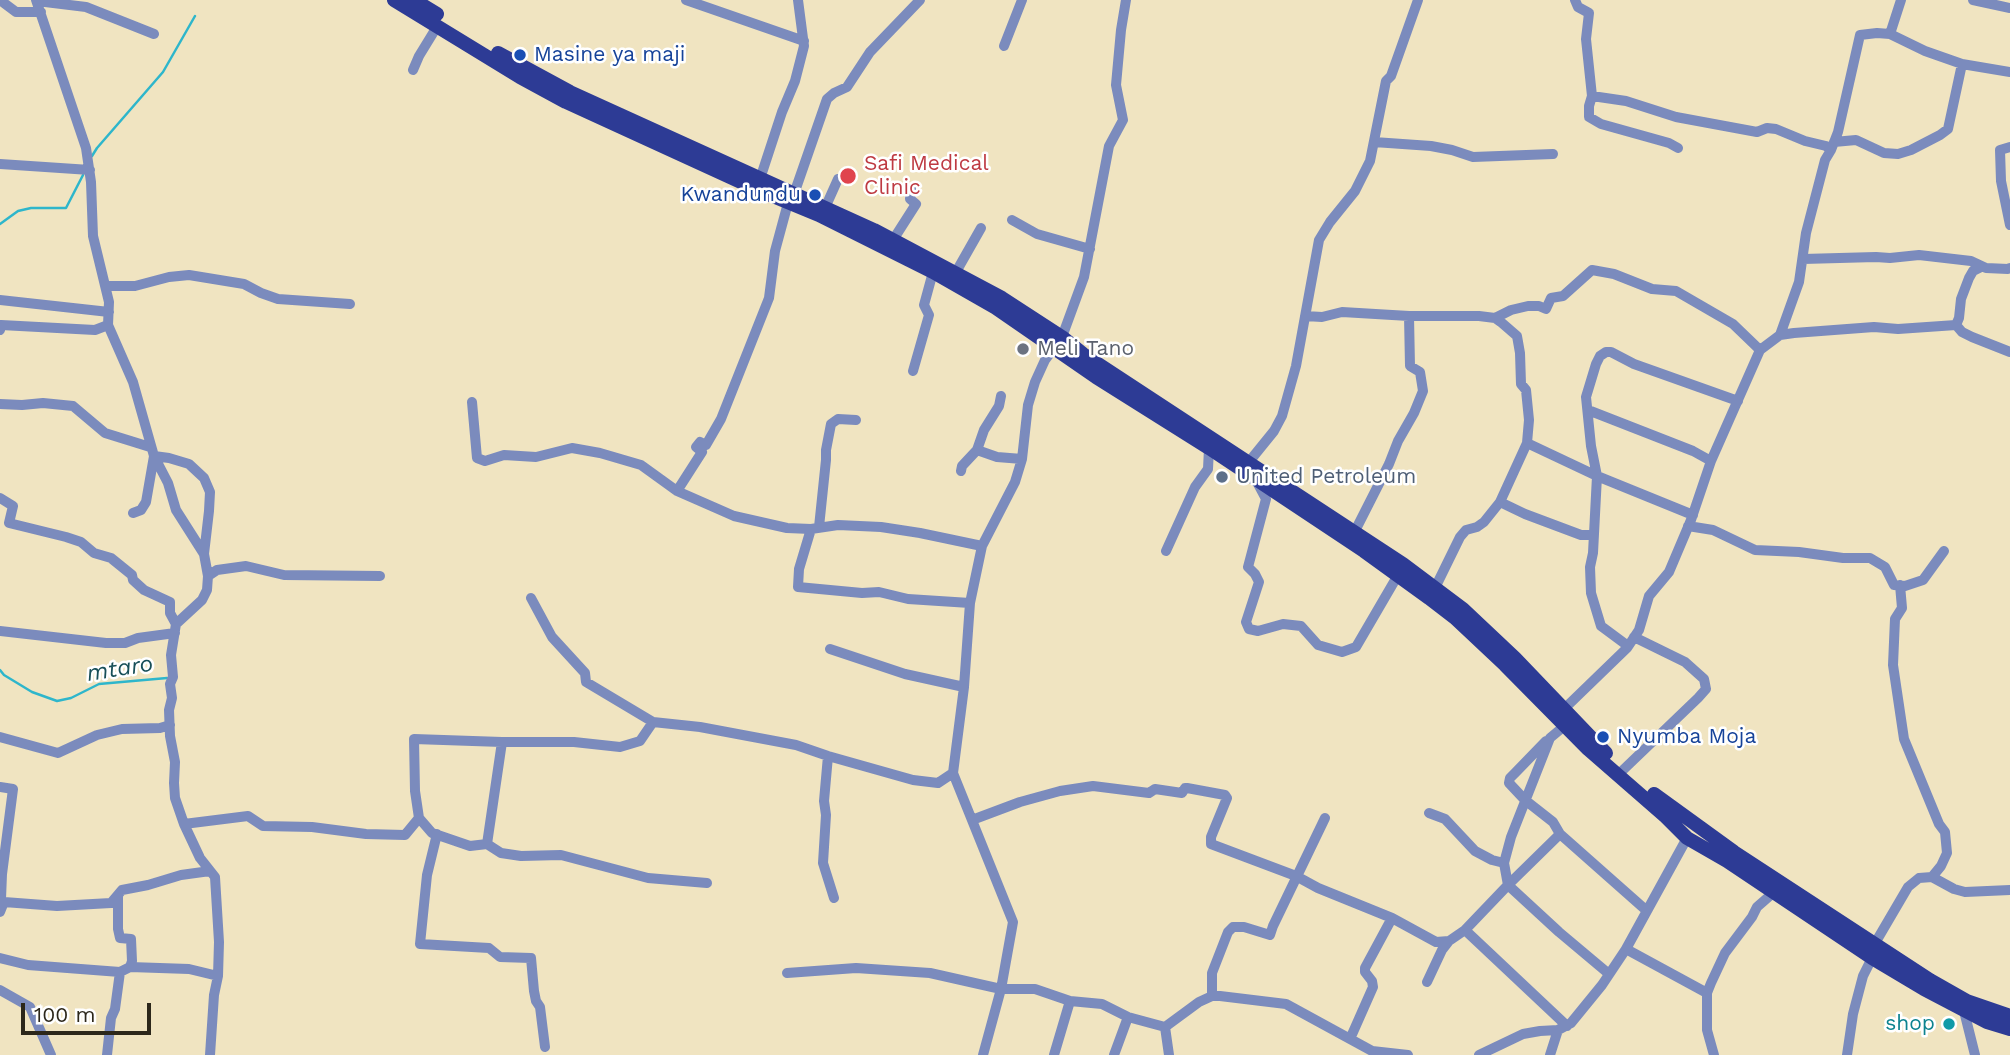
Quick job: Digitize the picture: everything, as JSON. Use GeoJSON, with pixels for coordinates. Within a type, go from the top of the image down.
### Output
{"type":"FeatureCollection","features":[{"type":"Feature","properties":{"kind":"main road"},"geometry":{"type":"LineString","coordinates":[[403,1],[520,77],[566,102],[791,199],[825,208],[956,272],[996,308],[1058,343],[1209,448],[1245,467],[1403,564],[1463,609],[1567,718],[1588,748],[1687,838],[1966,1006],[1987,1022],[2010,1029]]}},
{"type":"Feature","properties":{"kind":"main road"},"geometry":{"type":"LineString","coordinates":[[403,1],[570,92],[760,179],[819,215],[933,272],[978,291]]}},
{"type":"Feature","properties":{"kind":"main road"},"geometry":{"type":"LineString","coordinates":[[1058,343],[1083,354],[1245,467],[1256,481],[1398,575],[1455,618],[1623,770],[1873,951]]}},
{"type":"Feature","properties":{"kind":"main road"},"geometry":{"type":"LineString","coordinates":[[1966,1006],[2010,1016]]}},
{"type":"Feature","properties":{"kind":"street"},"geometry":{"type":"LineString","coordinates":[[1,0],[16,12],[41,12]]}},
{"type":"Feature","properties":{"kind":"street"},"geometry":{"type":"LineString","coordinates":[[153,34],[86,7],[37,0],[86,148],[90,170],[93,236],[109,302],[108,325],[133,383],[152,452],[168,483],[176,510],[204,554]]}},
{"type":"Feature","properties":{"kind":"street"},"geometry":{"type":"LineString","coordinates":[[686,0],[804,41]]}},
{"type":"Feature","properties":{"kind":"street"},"geometry":{"type":"LineString","coordinates":[[760,179],[795,81],[804,46],[798,0]]}},
{"type":"Feature","properties":{"kind":"street"},"geometry":{"type":"LineString","coordinates":[[677,491],[702,452],[696,447],[699,442],[706,445],[721,419],[769,299],[775,251],[827,99],[847,87],[870,52],[920,0]]}},
{"type":"Feature","properties":{"kind":"street"},"geometry":{"type":"LineString","coordinates":[[1004,46],[1022,0]]}},
{"type":"Feature","properties":{"kind":"street"},"geometry":{"type":"LineString","coordinates":[[983,1055],[1001,989],[1013,922],[953,773],[964,687],[970,603],[982,546],[1015,482],[1023,459],[1028,405],[1035,383],[1045,360],[1058,343],[1084,277],[1109,146],[1123,120],[1115,85],[1126,0]]}},
{"type":"Feature","properties":{"kind":"street"},"geometry":{"type":"LineString","coordinates":[[1245,467],[1274,431],[1282,416],[1296,366],[1319,240],[1355,191],[1370,161],[1386,81],[1391,76],[1418,0]]}},
{"type":"Feature","properties":{"kind":"street"},"geometry":{"type":"LineString","coordinates":[[1575,0],[1578,7],[1589,13],[1586,39],[1592,96],[1589,117],[1601,124],[1678,148]]}},
{"type":"Feature","properties":{"kind":"street"},"geometry":{"type":"LineString","coordinates":[[1890,34],[1902,0]]}},
{"type":"Feature","properties":{"kind":"street"},"geometry":{"type":"LineString","coordinates":[[1973,0],[2010,8]]}},
{"type":"Feature","properties":{"kind":"street"},"geometry":{"type":"LineString","coordinates":[[413,70],[438,25]]}},
{"type":"Feature","properties":{"kind":"street"},"geometry":{"type":"LineString","coordinates":[[1780,335],[1799,282],[1806,233],[1825,160],[1833,146],[1860,35],[1890,34],[1925,51],[1962,64],[2010,72]]}},
{"type":"Feature","properties":{"kind":"street"},"geometry":{"type":"LineString","coordinates":[[1592,96],[1626,101],[1676,117],[1757,132],[1767,128],[1776,129],[1826,146],[1856,140],[1884,153],[1898,153],[1911,150],[1948,129],[1962,64]]}},
{"type":"Feature","properties":{"kind":"street"},"geometry":{"type":"LineString","coordinates":[[1374,142],[1431,146],[1473,157],[1553,155]]}},
{"type":"Feature","properties":{"kind":"street"},"geometry":{"type":"LineString","coordinates":[[2010,147],[2000,150],[2001,181],[2010,225]]}},
{"type":"Feature","properties":{"kind":"street"},"geometry":{"type":"LineString","coordinates":[[0,164],[90,170]]}},
{"type":"Feature","properties":{"kind":"street"},"geometry":{"type":"LineString","coordinates":[[825,208],[838,179]]}},
{"type":"Feature","properties":{"kind":"street"},"geometry":{"type":"LineString","coordinates":[[893,240],[916,204],[910,199],[911,188]]}},
{"type":"Feature","properties":{"kind":"street"},"geometry":{"type":"LineString","coordinates":[[1012,220],[1037,234],[1090,249]]}},
{"type":"Feature","properties":{"kind":"street"},"geometry":{"type":"LineString","coordinates":[[956,272],[981,228]]}},
{"type":"Feature","properties":{"kind":"street"},"geometry":{"type":"LineString","coordinates":[[1803,259],[1890,258],[1919,254],[1971,261],[1981,267],[2010,268]]}},
{"type":"Feature","properties":{"kind":"street"},"geometry":{"type":"LineString","coordinates":[[1955,325],[1969,278],[1973,271],[1981,267]]}},
{"type":"Feature","properties":{"kind":"street"},"geometry":{"type":"LineString","coordinates":[[1495,318],[1528,306],[1546,309],[1551,298],[1563,296],[1592,270],[1614,274],[1652,289],[1676,291],[1732,324],[1760,350]]}},
{"type":"Feature","properties":{"kind":"street"},"geometry":{"type":"LineString","coordinates":[[913,371],[929,315],[924,305],[933,272]]}},
{"type":"Feature","properties":{"kind":"street"},"geometry":{"type":"LineString","coordinates":[[106,286],[135,286],[189,275],[244,284],[278,299],[350,304]]}},
{"type":"Feature","properties":{"kind":"street"},"geometry":{"type":"LineString","coordinates":[[0,300],[109,312]]}},
{"type":"Feature","properties":{"kind":"street"},"geometry":{"type":"LineString","coordinates":[[1305,316],[1322,317],[1342,312],[1479,316],[1495,318],[1517,336],[1521,384],[1526,390],[1529,420],[1527,443],[1500,502],[1484,522],[1466,530],[1460,537],[1435,588]]}},
{"type":"Feature","properties":{"kind":"street"},"geometry":{"type":"LineString","coordinates":[[1354,533],[1423,391],[1420,372],[1409,366],[1409,316]]}},
{"type":"Feature","properties":{"kind":"street"},"geometry":{"type":"LineString","coordinates":[[0,327],[95,330],[108,325]]}},
{"type":"Feature","properties":{"kind":"street"},"geometry":{"type":"LineString","coordinates":[[1647,911],[1560,834],[1553,822],[1525,800],[1509,783],[1510,778],[1550,738],[1639,630],[1649,596],[1669,572],[1711,461],[1760,350],[1780,335],[1874,327],[1898,329],[1955,325],[1972,337],[2010,352]]}},
{"type":"Feature","properties":{"kind":"street"},"geometry":{"type":"LineString","coordinates":[[1623,770],[1706,689],[1704,679],[1685,662],[1605,631],[1597,616],[1591,593],[1590,566],[1597,477],[1586,397],[1589,384],[1600,356],[1606,352],[1618,354],[1634,364],[1738,401]]}},
{"type":"Feature","properties":{"kind":"street"},"geometry":{"type":"LineString","coordinates":[[961,471],[962,466],[977,450],[984,430],[999,406],[1001,396]]}},
{"type":"Feature","properties":{"kind":"street"},"geometry":{"type":"LineString","coordinates":[[472,402],[477,458],[485,461],[504,454],[536,457],[572,448],[641,465],[677,491],[734,516],[787,528],[838,525],[881,527],[982,546]]}},
{"type":"Feature","properties":{"kind":"street"},"geometry":{"type":"LineString","coordinates":[[0,404],[43,403],[73,406],[105,433],[188,464],[204,478],[210,492],[204,554],[208,576],[207,590],[202,600],[176,628],[125,643],[0,631]]}},
{"type":"Feature","properties":{"kind":"street"},"geometry":{"type":"LineString","coordinates":[[1588,410],[1693,451],[1711,461]]}},
{"type":"Feature","properties":{"kind":"street"},"geometry":{"type":"LineString","coordinates":[[856,421],[838,419],[831,424],[815,528],[799,569],[799,587],[879,592],[908,598],[970,603]]}},
{"type":"Feature","properties":{"kind":"street"},"geometry":{"type":"LineString","coordinates":[[1527,443],[1597,477],[1693,514]]}},
{"type":"Feature","properties":{"kind":"street"},"geometry":{"type":"LineString","coordinates":[[1166,551],[1195,487],[1208,469],[1209,448]]}},
{"type":"Feature","properties":{"kind":"street"},"geometry":{"type":"LineString","coordinates":[[977,450],[998,457],[1023,459]]}},
{"type":"Feature","properties":{"kind":"street"},"geometry":{"type":"LineString","coordinates":[[133,513],[141,510],[146,502],[152,452]]}},
{"type":"Feature","properties":{"kind":"street"},"geometry":{"type":"LineString","coordinates":[[1256,481],[1266,499],[1248,567],[1259,582],[1246,622],[1249,629],[1258,631],[1283,624],[1301,626],[1318,645],[1342,652],[1356,647],[1398,575]]}},
{"type":"Feature","properties":{"kind":"street"},"geometry":{"type":"LineString","coordinates":[[0,498],[13,506],[9,523],[81,542],[94,553],[111,558],[132,575],[133,580],[144,590],[170,602],[170,613],[176,628],[171,655],[173,677],[170,684],[172,698],[169,710],[175,762],[175,798],[200,858],[215,877],[219,942],[210,1055]]}},
{"type":"Feature","properties":{"kind":"street"},"geometry":{"type":"LineString","coordinates":[[1500,502],[1581,535],[1593,535]]}},
{"type":"Feature","properties":{"kind":"street"},"geometry":{"type":"LineString","coordinates":[[1688,526],[1713,530],[1755,550],[1870,558],[1885,567],[1894,584],[1905,586],[1923,580],[1944,551]]}},
{"type":"Feature","properties":{"kind":"street"},"geometry":{"type":"LineString","coordinates":[[208,576],[217,570],[246,566],[284,575],[380,576]]}},
{"type":"Feature","properties":{"kind":"street"},"geometry":{"type":"LineString","coordinates":[[1900,585],[1902,608],[1895,619],[1893,664],[1904,739],[1939,824],[1945,832],[1947,853],[1932,877]]}},
{"type":"Feature","properties":{"kind":"street"},"geometry":{"type":"LineString","coordinates":[[531,598],[552,638],[585,673],[586,682],[653,722],[701,727],[796,745],[913,780],[938,783],[953,773]]}},
{"type":"Feature","properties":{"kind":"street"},"geometry":{"type":"LineString","coordinates":[[830,649],[905,674],[964,687]]}},
{"type":"Feature","properties":{"kind":"street"},"geometry":{"type":"LineString","coordinates":[[653,722],[640,741],[620,747],[573,743],[414,739],[415,791],[419,818],[432,833],[470,846],[487,844],[501,853],[521,856],[561,855],[648,878],[707,883]]}},
{"type":"Feature","properties":{"kind":"street"},"geometry":{"type":"LineString","coordinates":[[0,737],[58,753],[97,735],[122,729],[160,728],[170,725]]}},
{"type":"Feature","properties":{"kind":"street"},"geometry":{"type":"LineString","coordinates":[[1550,738],[1511,837],[1504,863],[1508,885],[1609,974]]}},
{"type":"Feature","properties":{"kind":"street"},"geometry":{"type":"LineString","coordinates":[[487,844],[502,742]]}},
{"type":"Feature","properties":{"kind":"street"},"geometry":{"type":"LineString","coordinates":[[828,756],[824,863],[834,898]]}},
{"type":"Feature","properties":{"kind":"street"},"geometry":{"type":"LineString","coordinates":[[972,820],[1020,802],[1060,791],[1093,786],[1149,793],[1155,789],[1182,793],[1187,788],[1225,795],[1227,798],[1212,837],[1212,844],[1356,902],[1436,942],[1449,941]]}},
{"type":"Feature","properties":{"kind":"street"},"geometry":{"type":"LineString","coordinates":[[0,787],[13,789],[2,874],[2,907],[111,903],[122,890],[181,875],[210,871]]}},
{"type":"Feature","properties":{"kind":"street"},"geometry":{"type":"LineString","coordinates":[[1429,813],[1445,819],[1475,851],[1504,863]]}},
{"type":"Feature","properties":{"kind":"street"},"geometry":{"type":"LineString","coordinates":[[184,824],[248,816],[263,826],[312,827],[366,834],[405,835],[419,818]]}},
{"type":"Feature","properties":{"kind":"street"},"geometry":{"type":"LineString","coordinates":[[1212,996],[1212,973],[1228,932],[1233,927],[1244,927],[1270,935],[1325,818]]}},
{"type":"Feature","properties":{"kind":"street"},"geometry":{"type":"LineString","coordinates":[[437,834],[427,875],[420,944],[489,948],[500,957],[531,958],[534,991],[540,1007],[545,1047]]}},
{"type":"Feature","properties":{"kind":"street"},"geometry":{"type":"LineString","coordinates":[[1427,982],[1449,941],[1465,930],[1560,834]]}},
{"type":"Feature","properties":{"kind":"street"},"geometry":{"type":"LineString","coordinates":[[1479,1055],[1523,1034],[1562,1028],[1571,1023],[1626,949],[1687,838]]}},
{"type":"Feature","properties":{"kind":"street"},"geometry":{"type":"LineString","coordinates":[[1847,1055],[1853,1014],[1863,976],[1873,951],[1908,887],[1919,878],[1932,877],[1954,890],[1965,892],[2010,890]]}},
{"type":"Feature","properties":{"kind":"street"},"geometry":{"type":"LineString","coordinates":[[1714,1055],[1707,1030],[1707,993],[1725,953],[1757,907],[1773,892]]}},
{"type":"Feature","properties":{"kind":"street"},"geometry":{"type":"LineString","coordinates":[[107,1055],[111,1018],[116,1009],[125,969],[132,961],[131,939],[120,938],[118,929],[118,897]]}},
{"type":"Feature","properties":{"kind":"street"},"geometry":{"type":"LineString","coordinates":[[1350,1039],[1373,986],[1365,968],[1392,918]]}},
{"type":"Feature","properties":{"kind":"street"},"geometry":{"type":"LineString","coordinates":[[1465,930],[1562,1028]]}},
{"type":"Feature","properties":{"kind":"street"},"geometry":{"type":"LineString","coordinates":[[1626,949],[1707,993]]}},
{"type":"Feature","properties":{"kind":"street"},"geometry":{"type":"LineString","coordinates":[[0,958],[28,965],[189,969],[218,976]]}},
{"type":"Feature","properties":{"kind":"street"},"geometry":{"type":"LineString","coordinates":[[787,973],[856,968],[930,973],[1001,989],[1035,989],[1070,1001],[1102,1004],[1128,1017],[1165,1027]]}},
{"type":"Feature","properties":{"kind":"street"},"geometry":{"type":"LineString","coordinates":[[0,990],[30,1007],[51,1055]]}},
{"type":"Feature","properties":{"kind":"street"},"geometry":{"type":"LineString","coordinates":[[1165,1027],[1199,1002],[1212,996],[1286,1004],[1372,1053],[1408,1055]]}},
{"type":"Feature","properties":{"kind":"street"},"geometry":{"type":"LineString","coordinates":[[1054,1055],[1070,1001]]}},
{"type":"Feature","properties":{"kind":"street"},"geometry":{"type":"LineString","coordinates":[[1966,1006],[1975,1055]]}},
{"type":"Feature","properties":{"kind":"street"},"geometry":{"type":"LineString","coordinates":[[1114,1055],[1128,1017]]}},
{"type":"Feature","properties":{"kind":"street"},"geometry":{"type":"LineString","coordinates":[[1165,1027],[1169,1055]]}},
{"type":"Feature","properties":{"kind":"street"},"geometry":{"type":"LineString","coordinates":[[1550,1055],[1562,1028]]}},
{"type":"Feature","properties":{"kind":"waterway"},"geometry":{"type":"LineString","coordinates":[[92,156],[163,72],[195,16]]}},
{"type":"Feature","properties":{"kind":"waterway"},"geometry":{"type":"LineString","coordinates":[[0,224],[18,211],[31,208],[66,208],[83,175]]}},
{"type":"Feature","properties":{"kind":"waterway","name":"mtaro"},"geometry":{"type":"LineString","coordinates":[[0,670],[32,692],[57,701],[71,698],[99,684],[167,678]]}},
{"type":"Feature","properties":{"kind":"place","name":"Masine ya maji"},"geometry":{"type":"Point","coordinates":[520,55]}},
{"type":"Feature","properties":{"kind":"place","name":"Safi Medical Clinic"},"geometry":{"type":"Point","coordinates":[848,176]}},
{"type":"Feature","properties":{"kind":"place","name":"Kwandundu"},"geometry":{"type":"Point","coordinates":[815,195]}},
{"type":"Feature","properties":{"kind":"place","name":"Meli Tano"},"geometry":{"type":"Point","coordinates":[1023,349]}},
{"type":"Feature","properties":{"kind":"place","name":"United Petroleum"},"geometry":{"type":"Point","coordinates":[1222,477]}},
{"type":"Feature","properties":{"kind":"place","name":"Nyumba Moja"},"geometry":{"type":"Point","coordinates":[1603,737]}},
{"type":"Feature","properties":{"kind":"place","name":"shop"},"geometry":{"type":"Point","coordinates":[1949,1024]}}]}
